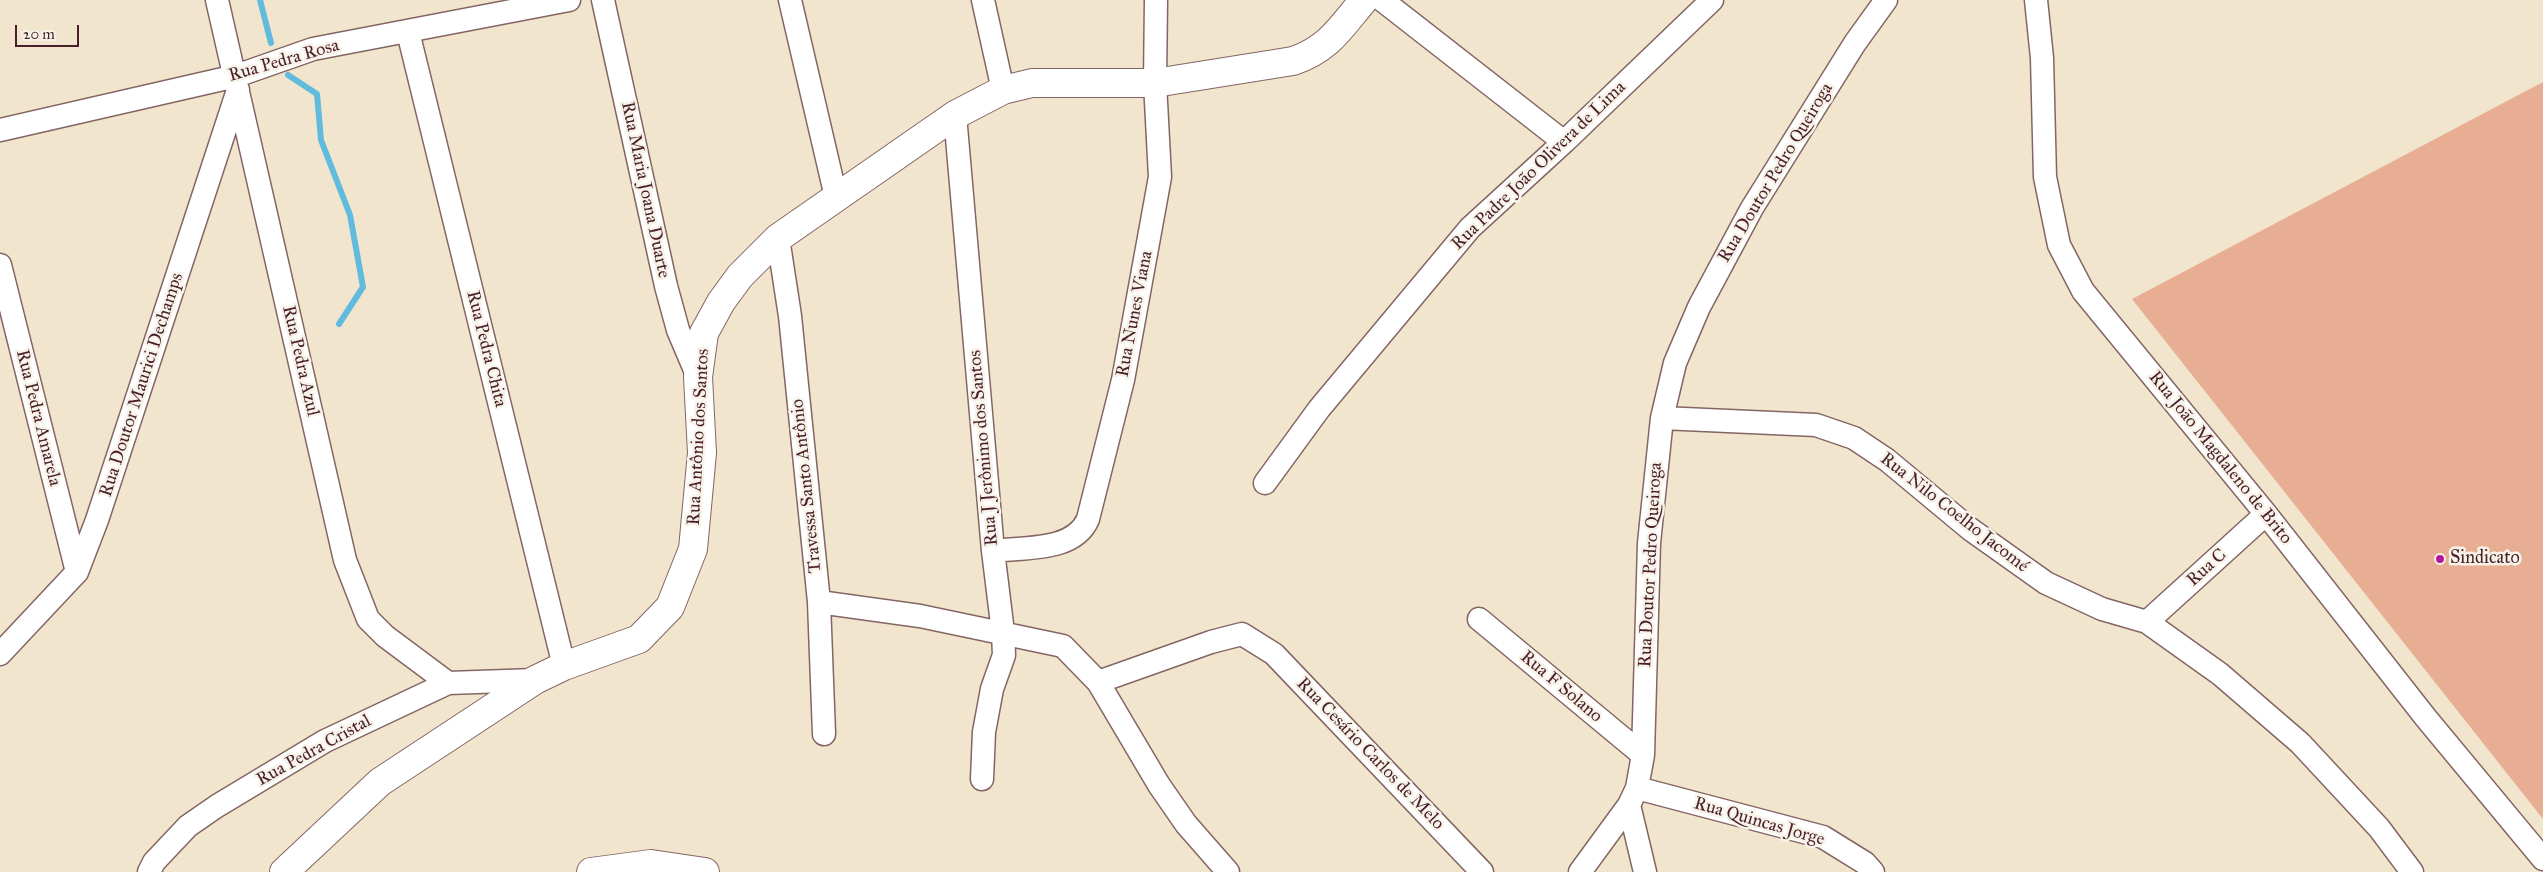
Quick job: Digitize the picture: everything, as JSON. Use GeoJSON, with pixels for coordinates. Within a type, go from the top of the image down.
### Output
{"type":"FeatureCollection","features":[{"type":"Feature","properties":{"kind":"street","name":"Rua Pedra Azul"},"geometry":{"type":"LineString","coordinates":[[217,0],[345,560],[368,619],[385,636],[448,683]]}},
{"type":"Feature","properties":{"kind":"street","name":"Rua Pedra Rosa"},"geometry":{"type":"LineString","coordinates":[[0,130],[237,83],[313,49],[569,0]]}},
{"type":"Feature","properties":{"kind":"street","name":"Rua Maria Joana Duarte"},"geometry":{"type":"LineString","coordinates":[[603,0],[666,286],[678,330],[698,377]]}},
{"type":"Feature","properties":{"kind":"street"},"geometry":{"type":"LineString","coordinates":[[790,0],[836,198]]}},
{"type":"Feature","properties":{"kind":"street"},"geometry":{"type":"LineString","coordinates":[[983,0],[1003,90]]}},
{"type":"Feature","properties":{"kind":"street","name":"Rua Nunes Viana"},"geometry":{"type":"LineString","coordinates":[[993,551],[1055,544],[1073,538],[1083,530],[1088,519],[1123,380],[1160,177],[1156,82],[1156,0]]}},
{"type":"Feature","properties":{"kind":"street","name":"Rua Antônio dos Santos"},"geometry":{"type":"LineString","coordinates":[[284,872],[380,782],[535,680],[564,666],[639,639],[670,608],[693,549],[702,452],[698,377],[704,334],[721,302],[740,276],[778,238],[955,115],[1003,90],[1032,83],[1156,82],[1293,61],[1308,56],[1326,45],[1364,0]]}},
{"type":"Feature","properties":{"kind":"street"},"geometry":{"type":"LineString","coordinates":[[1382,0],[1564,142]]}},
{"type":"Feature","properties":{"kind":"street","name":"Rua Padre João Olivera de Lima"},"geometry":{"type":"LineString","coordinates":[[1265,484],[1319,409],[1470,228],[1564,142],[1712,0]]}},
{"type":"Feature","properties":{"kind":"street","name":"Rua Doutor Pedro Queiroga"},"geometry":{"type":"LineString","coordinates":[[1580,872],[1633,797],[1643,756],[1649,543],[1662,418],[1674,363],[1708,290],[1752,208],[1855,43],[1886,0]]}},
{"type":"Feature","properties":{"kind":"street","name":"Rua João Magdaleno de Brito"},"geometry":{"type":"LineString","coordinates":[[2036,0],[2042,58],[2045,178],[2059,245],[2083,291],[2266,514],[2426,718],[2543,859]]}},
{"type":"Feature","properties":{"kind":"street","name":"Rua Pedra Chita"},"geometry":{"type":"LineString","coordinates":[[408,32],[564,666]]}},
{"type":"Feature","properties":{"kind":"street","name":"Rua Doutor Maurici Dechamps"},"geometry":{"type":"LineString","coordinates":[[0,654],[77,572],[97,520],[237,83]]}},
{"type":"Feature","properties":{"kind":"street","name":"Rua J Jerônimo dos Santos"},"geometry":{"type":"LineString","coordinates":[[955,115],[993,551],[1004,655],[992,689],[984,732],[982,778]]}},
{"type":"Feature","properties":{"kind":"street","name":"Travessa Santo Antônio"},"geometry":{"type":"LineString","coordinates":[[778,238],[790,316],[819,602],[824,734]]}},
{"type":"Feature","properties":{"kind":"street","name":"Rua Pedra Amarela"},"geometry":{"type":"LineString","coordinates":[[0,265],[77,572]]}},
{"type":"Feature","properties":{"kind":"street","name":"Rua Nilo Coelho Jacomé"},"geometry":{"type":"LineString","coordinates":[[1662,418],[1816,425],[1854,438],[1887,460],[1970,529],[2046,583],[2102,609],[2147,622],[2220,674],[2300,742],[2379,828],[2412,872]]}},
{"type":"Feature","properties":{"kind":"street","name":"Rua C"},"geometry":{"type":"LineString","coordinates":[[2147,622],[2266,514]]}},
{"type":"Feature","properties":{"kind":"street"},"geometry":{"type":"LineString","coordinates":[[819,602],[920,616],[1063,646],[1098,682],[1159,785],[1186,824],[1228,872]]}},
{"type":"Feature","properties":{"kind":"street","name":"Rua F Solano"},"geometry":{"type":"LineString","coordinates":[[1479,619],[1643,756]]}},
{"type":"Feature","properties":{"kind":"street","name":"Rua Cesário Carlos de Melo"},"geometry":{"type":"LineString","coordinates":[[1098,682],[1230,636],[1242,634],[1255,640],[1274,654],[1482,872]]}},
{"type":"Feature","properties":{"kind":"street","name":"Rua Pedra Cristal"},"geometry":{"type":"LineString","coordinates":[[149,872],[154,862],[188,826],[217,806],[325,740],[448,683],[535,680]]}},
{"type":"Feature","properties":{"kind":"street"},"geometry":{"type":"LineString","coordinates":[[1633,797],[1645,872]]}},
{"type":"Feature","properties":{"kind":"street","name":"Rua Quincas Jorge"},"geometry":{"type":"LineString","coordinates":[[1633,797],[1823,837],[1865,863],[1873,872]]}},
{"type":"Feature","properties":{"kind":"street"},"geometry":{"type":"LineString","coordinates":[[591,872],[651,864],[705,872]]}},
{"type":"Feature","properties":{"kind":"building","name":"Sindicato"},"geometry":{"type":"Polygon","coordinates":[[[2543,82],[2543,819],[2132,299],[2543,82]]]}},
{"type":"Feature","properties":{"kind":"waterway"},"geometry":{"type":"LineString","coordinates":[[260,0],[271,43]]}},
{"type":"Feature","properties":{"kind":"waterway"},"geometry":{"type":"LineString","coordinates":[[288,75],[317,94],[321,140],[350,215],[363,287],[339,324]]}},
{"type":"Feature","properties":{"kind":"place","name":"Sindicato"},"geometry":{"type":"Point","coordinates":[2440,559]}}]}
